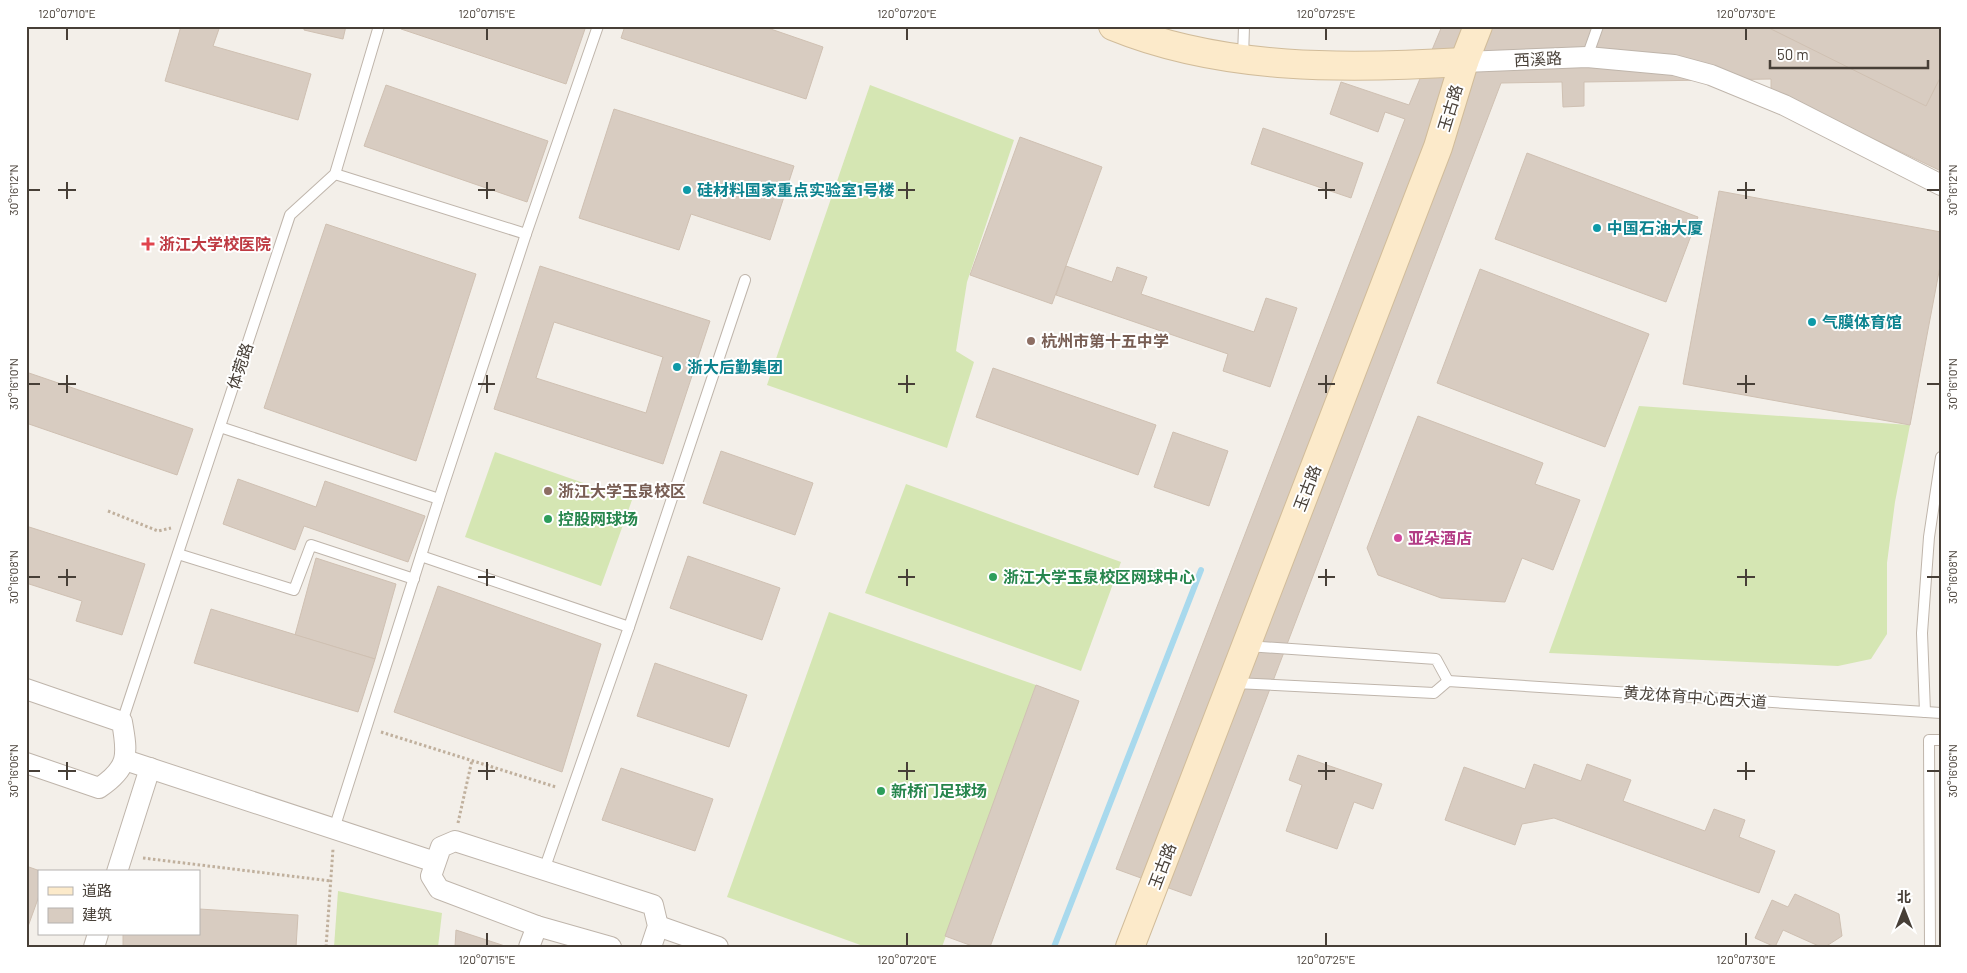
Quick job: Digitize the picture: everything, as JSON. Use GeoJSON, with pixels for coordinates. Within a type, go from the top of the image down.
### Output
{"type":"FeatureCollection","features":[{"type":"Feature","properties":{"kind":"main road","name":"西溪路"},"geometry":{"type":"LineString","coordinates":[[1113,26],[1143,38],[1243,59],[1299,64],[1386,67],[1464,62]]}},
{"type":"Feature","properties":{"kind":"main road","name":"玉古路"},"geometry":{"type":"LineString","coordinates":[[1130,947],[1438,146],[1464,62],[1478,26]]}},
{"type":"Feature","properties":{"kind":"street","name":"西溪路"},"geometry":{"type":"LineString","coordinates":[[1464,62],[1587,57],[1674,65],[1711,76],[1784,105],[1941,185]]}},
{"type":"Feature","properties":{"kind":"street"},"geometry":{"type":"LineString","coordinates":[[26,689],[122,722],[125,741],[125,760],[115,778],[99,788],[26,762]]}},
{"type":"Feature","properties":{"kind":"street"},"geometry":{"type":"LineString","coordinates":[[125,760],[435,862]]}},
{"type":"Feature","properties":{"kind":"street"},"geometry":{"type":"LineString","coordinates":[[120,864],[150,768]]}},
{"type":"Feature","properties":{"kind":"street"},"geometry":{"type":"LineString","coordinates":[[611,947],[537,926],[438,889],[431,876],[441,847],[455,840],[653,905],[654,937]]}},
{"type":"Feature","properties":{"kind":"street"},"geometry":{"type":"LineString","coordinates":[[529,947],[537,926]]}},
{"type":"Feature","properties":{"kind":"street"},"geometry":{"type":"LineString","coordinates":[[654,937],[681,947]]}},
{"type":"Feature","properties":{"kind":"street"},"geometry":{"type":"LineString","coordinates":[[654,937],[718,947]]}},
{"type":"Feature","properties":{"kind":"lane"},"geometry":{"type":"LineString","coordinates":[[379,26],[335,174],[526,234]]}},
{"type":"Feature","properties":{"kind":"lane"},"geometry":{"type":"LineString","coordinates":[[334,829],[526,234],[598,26]]}},
{"type":"Feature","properties":{"kind":"lane"},"geometry":{"type":"LineString","coordinates":[[1243,59],[1244,26]]}},
{"type":"Feature","properties":{"kind":"lane"},"geometry":{"type":"LineString","coordinates":[[1587,57],[1598,26]]}},
{"type":"Feature","properties":{"kind":"lane","name":"体菀路"},"geometry":{"type":"LineString","coordinates":[[122,722],[290,215],[335,174]]}},
{"type":"Feature","properties":{"kind":"lane"},"geometry":{"type":"LineString","coordinates":[[544,870],[629,627],[745,280]]}},
{"type":"Feature","properties":{"kind":"lane"},"geometry":{"type":"LineString","coordinates":[[220,427],[439,499]]}},
{"type":"Feature","properties":{"kind":"lane"},"geometry":{"type":"LineString","coordinates":[[1925,712],[1922,633],[1929,536],[1941,457]]}},
{"type":"Feature","properties":{"kind":"lane"},"geometry":{"type":"LineString","coordinates":[[178,554],[294,590],[311,545],[414,579]]}},
{"type":"Feature","properties":{"kind":"lane"},"geometry":{"type":"LineString","coordinates":[[421,556],[629,627]]}},
{"type":"Feature","properties":{"kind":"lane"},"geometry":{"type":"LineString","coordinates":[[1233,682],[1434,692],[1448,681],[1436,659],[1247,646]]}},
{"type":"Feature","properties":{"kind":"lane","name":"黄龙体育中心西大道"},"geometry":{"type":"LineString","coordinates":[[1448,681],[1941,713]]}},
{"type":"Feature","properties":{"kind":"lane"},"geometry":{"type":"LineString","coordinates":[[1930,947],[1929,740],[1941,740]]}},
{"type":"Feature","properties":{"kind":"path"},"geometry":{"type":"LineString","coordinates":[[108,512],[158,531]]}},
{"type":"Feature","properties":{"kind":"path"},"geometry":{"type":"LineString","coordinates":[[366,727],[572,792]]}},
{"type":"Feature","properties":{"kind":"path"},"geometry":{"type":"LineString","coordinates":[[455,840],[472,760]]}},
{"type":"Feature","properties":{"kind":"path"},"geometry":{"type":"LineString","coordinates":[[326,947],[334,829]]}},
{"type":"Feature","properties":{"kind":"path"},"geometry":{"type":"LineString","coordinates":[[120,864],[194,870]]}},
{"type":"Feature","properties":{"kind":"path"},"geometry":{"type":"LineString","coordinates":[[200,870],[331,881]]}},
{"type":"Feature","properties":{"kind":"green space"},"geometry":{"type":"Polygon","coordinates":[[[870,85],[1014,140],[967,282],[956,351],[974,362],[947,448],[767,385],[870,85]]]}},
{"type":"Feature","properties":{"kind":"green space"},"geometry":{"type":"Polygon","coordinates":[[[1639,406],[1910,425],[1895,502],[1887,563],[1887,634],[1871,659],[1838,666],[1549,653],[1639,406]]]}},
{"type":"Feature","properties":{"kind":"green space","name":"控股网球场"},"geometry":{"type":"Polygon","coordinates":[[[495,452],[632,500],[601,586],[465,537],[495,452]]]}},
{"type":"Feature","properties":{"kind":"green space","name":"浙江大学玉泉校区网球中心"},"geometry":{"type":"Polygon","coordinates":[[[906,484],[1121,562],[1081,671],[865,593],[906,484]]]}},
{"type":"Feature","properties":{"kind":"green space","name":"新桥门足球场"},"geometry":{"type":"Polygon","coordinates":[[[829,612],[1036,685],[942,947],[866,947],[727,897],[829,612]]]}},
{"type":"Feature","properties":{"kind":"green space"},"geometry":{"type":"Polygon","coordinates":[[[338,891],[442,913],[438,947],[334,947],[338,891]]]}},
{"type":"Feature","properties":{"kind":"building"},"geometry":{"type":"Polygon","coordinates":[[[181,26],[220,26],[213,46],[311,74],[298,120],[165,81],[181,26]]]}},
{"type":"Feature","properties":{"kind":"building"},"geometry":{"type":"Polygon","coordinates":[[[304,26],[346,26],[343,39],[304,30],[304,26]]]}},
{"type":"Feature","properties":{"kind":"building"},"geometry":{"type":"Polygon","coordinates":[[[402,26],[586,26],[566,84],[401,29],[402,26]]]}},
{"type":"Feature","properties":{"kind":"building"},"geometry":{"type":"Polygon","coordinates":[[[625,26],[762,26],[823,47],[806,99],[621,38],[625,26]]]}},
{"type":"Feature","properties":{"kind":"building"},"geometry":{"type":"Polygon","coordinates":[[[1442,26],[1941,26],[1941,171],[1792,100],[1771,93],[1771,79],[1584,82],[1584,106],[1563,107],[1562,82],[1501,83],[1191,896],[1116,869],[1405,119],[1385,112],[1378,132],[1330,114],[1341,82],[1409,105],[1442,26]]]}},
{"type":"Feature","properties":{"kind":"building"},"geometry":{"type":"Polygon","coordinates":[[[1765,26],[1941,26],[1941,76],[1926,106],[1765,26]]]}},
{"type":"Feature","properties":{"kind":"building"},"geometry":{"type":"Polygon","coordinates":[[[386,85],[548,141],[527,202],[364,146],[386,85]]]}},
{"type":"Feature","properties":{"kind":"building","name":"硅材料国家重点实验室1号楼"},"geometry":{"type":"Polygon","coordinates":[[[614,109],[794,166],[770,240],[691,214],[679,250],[579,218],[614,109]]]}},
{"type":"Feature","properties":{"kind":"building"},"geometry":{"type":"Polygon","coordinates":[[[1263,128],[1363,163],[1351,198],[1251,164],[1263,128]]]}},
{"type":"Feature","properties":{"kind":"building"},"geometry":{"type":"Polygon","coordinates":[[[1020,137],[1102,167],[1052,304],[970,275],[1020,137]]]}},
{"type":"Feature","properties":{"kind":"building","name":"中国石油大厦"},"geometry":{"type":"Polygon","coordinates":[[[1527,153],[1698,217],[1666,302],[1495,239],[1527,153]]]}},
{"type":"Feature","properties":{"kind":"building","name":"气膜体育馆"},"geometry":{"type":"Polygon","coordinates":[[[1719,191],[1941,232],[1941,261],[1910,425],[1683,384],[1719,191]]]}},
{"type":"Feature","properties":{"kind":"building"},"geometry":{"type":"Polygon","coordinates":[[[326,224],[476,274],[416,461],[264,408],[326,224]]]}},
{"type":"Feature","properties":{"kind":"building","name":"浙大后勤集团"},"geometry":{"type":"Polygon","coordinates":[[[540,266],[710,321],[663,464],[494,409],[540,266]],[[554,322],[536,378],[646,413],[663,357],[554,322]]]}},
{"type":"Feature","properties":{"kind":"building"},"geometry":{"type":"Polygon","coordinates":[[[1066,266],[1112,282],[1117,267],[1147,277],[1141,294],[1254,332],[1266,298],[1297,308],[1270,387],[1223,371],[1228,354],[1056,295],[1066,266]]]}},
{"type":"Feature","properties":{"kind":"building"},"geometry":{"type":"Polygon","coordinates":[[[1480,269],[1649,334],[1605,447],[1437,383],[1480,269]]]}},
{"type":"Feature","properties":{"kind":"building"},"geometry":{"type":"Polygon","coordinates":[[[993,368],[1156,425],[1138,475],[976,417],[993,368]]]}},
{"type":"Feature","properties":{"kind":"building"},"geometry":{"type":"Polygon","coordinates":[[[26,372],[193,429],[177,475],[26,423],[26,372]]]}},
{"type":"Feature","properties":{"kind":"building"},"geometry":{"type":"Polygon","coordinates":[[[1418,416],[1543,463],[1535,484],[1580,500],[1553,570],[1522,558],[1505,602],[1441,598],[1378,575],[1367,548],[1418,416]]]}},
{"type":"Feature","properties":{"kind":"building"},"geometry":{"type":"Polygon","coordinates":[[[1173,432],[1228,451],[1209,506],[1154,487],[1173,432]]]}},
{"type":"Feature","properties":{"kind":"building"},"geometry":{"type":"Polygon","coordinates":[[[721,451],[813,483],[795,535],[703,503],[721,451]]]}},
{"type":"Feature","properties":{"kind":"building"},"geometry":{"type":"Polygon","coordinates":[[[238,479],[316,507],[325,481],[425,516],[408,562],[304,526],[295,550],[223,524],[238,479]]]}},
{"type":"Feature","properties":{"kind":"building"},"geometry":{"type":"Polygon","coordinates":[[[26,526],[145,564],[122,635],[76,621],[82,601],[26,583],[26,526]]]}},
{"type":"Feature","properties":{"kind":"building"},"geometry":{"type":"Polygon","coordinates":[[[688,556],[780,588],[762,640],[670,608],[688,556]]]}},
{"type":"Feature","properties":{"kind":"building"},"geometry":{"type":"Polygon","coordinates":[[[316,558],[396,584],[375,659],[295,635],[316,558]]]}},
{"type":"Feature","properties":{"kind":"building"},"geometry":{"type":"Polygon","coordinates":[[[438,586],[601,644],[562,772],[394,712],[438,586]]]}},
{"type":"Feature","properties":{"kind":"building"},"geometry":{"type":"Polygon","coordinates":[[[211,609],[375,659],[358,712],[194,663],[211,609]]]}},
{"type":"Feature","properties":{"kind":"building"},"geometry":{"type":"Polygon","coordinates":[[[655,663],[747,695],[729,747],[637,716],[655,663]]]}},
{"type":"Feature","properties":{"kind":"building"},"geometry":{"type":"Polygon","coordinates":[[[1036,685],[1079,701],[990,947],[975,947],[945,936],[1036,685]]]}},
{"type":"Feature","properties":{"kind":"building"},"geometry":{"type":"Polygon","coordinates":[[[1298,755],[1382,784],[1373,809],[1354,802],[1337,849],[1286,831],[1302,785],[1289,780],[1298,755]]]}},
{"type":"Feature","properties":{"kind":"building"},"geometry":{"type":"Polygon","coordinates":[[[1534,764],[1581,781],[1587,764],[1631,780],[1623,801],[1705,831],[1714,809],[1745,820],[1739,837],[1775,851],[1759,893],[1554,818],[1522,824],[1515,845],[1445,820],[1464,767],[1525,789],[1534,764]]]}},
{"type":"Feature","properties":{"kind":"building"},"geometry":{"type":"Polygon","coordinates":[[[621,768],[713,799],[695,851],[602,820],[621,768]]]}},
{"type":"Feature","properties":{"kind":"building"},"geometry":{"type":"Polygon","coordinates":[[[26,866],[38,870],[38,899],[26,932],[26,866]]]}},
{"type":"Feature","properties":{"kind":"building"},"geometry":{"type":"Polygon","coordinates":[[[1795,894],[1839,914],[1842,936],[1825,947],[1821,947],[1783,930],[1775,947],[1755,938],[1772,900],[1788,907],[1795,894]]]}},
{"type":"Feature","properties":{"kind":"building"},"geometry":{"type":"Polygon","coordinates":[[[200,909],[298,915],[296,947],[123,947],[123,936],[200,936],[200,909]]]}},
{"type":"Feature","properties":{"kind":"building"},"geometry":{"type":"Polygon","coordinates":[[[456,930],[508,947],[455,947],[456,930]]]}},
{"type":"Feature","properties":{"kind":"waterway"},"geometry":{"type":"LineString","coordinates":[[1054,947],[1201,570]]}},
{"type":"Feature","properties":{"kind":"place","name":"硅材料国家重点实验室1号楼"},"geometry":{"type":"Point","coordinates":[687,190]}},
{"type":"Feature","properties":{"kind":"place","name":"中国石油大厦"},"geometry":{"type":"Point","coordinates":[1597,228]}},
{"type":"Feature","properties":{"kind":"place","name":"浙江大学校医院"},"geometry":{"type":"Point","coordinates":[148,244]}},
{"type":"Feature","properties":{"kind":"place","name":"气膜体育馆"},"geometry":{"type":"Point","coordinates":[1812,322]}},
{"type":"Feature","properties":{"kind":"place","name":"杭州市第十五中学"},"geometry":{"type":"Point","coordinates":[1031,341]}},
{"type":"Feature","properties":{"kind":"place","name":"浙大后勤集团"},"geometry":{"type":"Point","coordinates":[677,367]}},
{"type":"Feature","properties":{"kind":"place","name":"浙江大学玉泉校区"},"geometry":{"type":"Point","coordinates":[548,491]}},
{"type":"Feature","properties":{"kind":"place","name":"控股网球场"},"geometry":{"type":"Point","coordinates":[548,519]}},
{"type":"Feature","properties":{"kind":"place","name":"亚朵酒店"},"geometry":{"type":"Point","coordinates":[1398,538]}},
{"type":"Feature","properties":{"kind":"place","name":"浙江大学玉泉校区网球中心"},"geometry":{"type":"Point","coordinates":[993,577]}},
{"type":"Feature","properties":{"kind":"place","name":"新桥门足球场"},"geometry":{"type":"Point","coordinates":[881,791]}}]}
